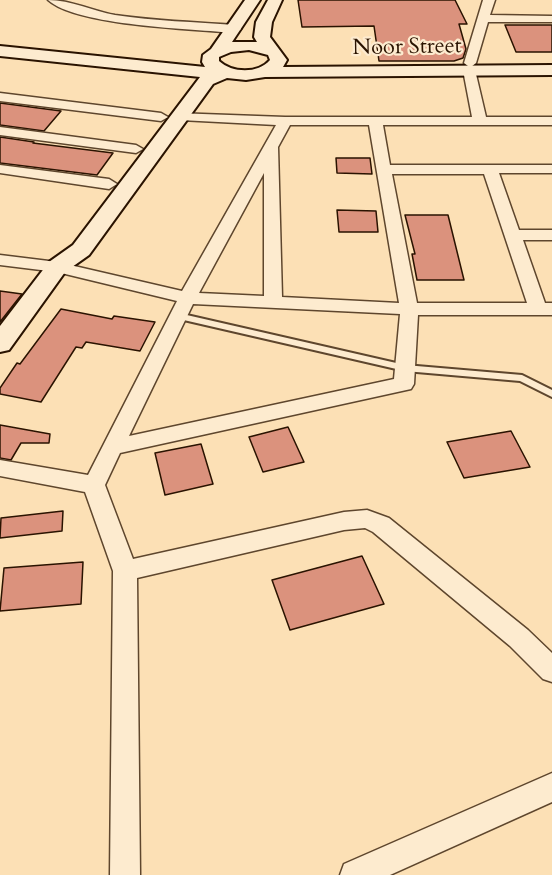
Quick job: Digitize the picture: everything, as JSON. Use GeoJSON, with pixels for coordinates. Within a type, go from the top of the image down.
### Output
{"type":"FeatureCollection","features":[{"type":"Feature","properties":{"kind":"street"},"geometry":{"type":"LineString","coordinates":[[54,0],[72,10],[108,16],[235,29]]}},
{"type":"Feature","properties":{"kind":"street"},"geometry":{"type":"LineString","coordinates":[[0,344],[57,267],[81,250],[208,60],[235,29],[253,0]]}},
{"type":"Feature","properties":{"kind":"street"},"geometry":{"type":"LineString","coordinates":[[263,72],[277,64],[279,60],[262,37],[264,22],[275,0]]}},
{"type":"Feature","properties":{"kind":"street"},"geometry":{"type":"LineString","coordinates":[[480,121],[470,66],[489,0]]}},
{"type":"Feature","properties":{"kind":"street"},"geometry":{"type":"LineString","coordinates":[[483,18],[552,19]]}},
{"type":"Feature","properties":{"kind":"street","name":"Noor Street"},"geometry":{"type":"LineString","coordinates":[[208,60],[250,45],[274,52],[352,64],[552,70]]}},
{"type":"Feature","properties":{"kind":"street"},"geometry":{"type":"LineString","coordinates":[[2,52],[208,60]]}},
{"type":"Feature","properties":{"kind":"street","name":"Noor Street"},"geometry":{"type":"LineString","coordinates":[[208,60],[226,72],[245,74],[552,63]]}},
{"type":"Feature","properties":{"kind":"street"},"geometry":{"type":"LineString","coordinates":[[57,267],[60,247],[136,149],[207,80],[226,72]]}},
{"type":"Feature","properties":{"kind":"street"},"geometry":{"type":"LineString","coordinates":[[0,97],[171,117],[285,121],[552,121]]}},
{"type":"Feature","properties":{"kind":"street"},"geometry":{"type":"LineString","coordinates":[[125,875],[125,571],[94,485],[182,307],[285,121]]}},
{"type":"Feature","properties":{"kind":"street"},"geometry":{"type":"LineString","coordinates":[[113,447],[404,384],[409,309],[375,121]]}},
{"type":"Feature","properties":{"kind":"street"},"geometry":{"type":"LineString","coordinates":[[0,131],[136,149]]}},
{"type":"Feature","properties":{"kind":"street"},"geometry":{"type":"LineString","coordinates":[[271,146],[273,302]]}},
{"type":"Feature","properties":{"kind":"street"},"geometry":{"type":"LineString","coordinates":[[0,169],[109,184]]}},
{"type":"Feature","properties":{"kind":"street"},"geometry":{"type":"LineString","coordinates":[[0,260],[57,267],[182,307],[273,302],[409,309],[545,309],[513,235],[490,169]]}},
{"type":"Feature","properties":{"kind":"street"},"geometry":{"type":"LineString","coordinates":[[384,170],[552,169]]}},
{"type":"Feature","properties":{"kind":"street"},"geometry":{"type":"LineString","coordinates":[[513,235],[552,235]]}},
{"type":"Feature","properties":{"kind":"street"},"geometry":{"type":"LineString","coordinates":[[0,468],[94,485]]}},
{"type":"Feature","properties":{"kind":"street"},"geometry":{"type":"LineString","coordinates":[[125,571],[344,521],[367,519],[381,525],[519,639],[552,670]]}},
{"type":"Feature","properties":{"kind":"street"},"geometry":{"type":"LineString","coordinates":[[356,875],[552,787]]}},
{"type":"Feature","properties":{"kind":"lane"},"geometry":{"type":"LineString","coordinates":[[182,307],[405,368],[522,378],[552,394]]}},
{"type":"Feature","properties":{"kind":"building"},"geometry":{"type":"Polygon","coordinates":[[[298,0],[455,0],[467,24],[459,24],[466,49],[463,58],[454,61],[379,61],[374,26],[302,27],[298,0]]]}},
{"type":"Feature","properties":{"kind":"building"},"geometry":{"type":"Polygon","coordinates":[[[505,25],[552,25],[552,52],[516,52],[505,25]]]}},
{"type":"Feature","properties":{"kind":"building"},"geometry":{"type":"Polygon","coordinates":[[[0,103],[61,111],[44,131],[0,125],[0,103]]]}},
{"type":"Feature","properties":{"kind":"building"},"geometry":{"type":"Polygon","coordinates":[[[0,137],[113,153],[97,175],[0,163],[0,137]]]}},
{"type":"Feature","properties":{"kind":"building"},"geometry":{"type":"Polygon","coordinates":[[[336,158],[370,158],[372,174],[337,173],[336,158]]]}},
{"type":"Feature","properties":{"kind":"building"},"geometry":{"type":"Polygon","coordinates":[[[337,210],[376,211],[378,232],[339,232],[337,210]]]}},
{"type":"Feature","properties":{"kind":"building"},"geometry":{"type":"Polygon","coordinates":[[[405,215],[448,215],[464,280],[417,280],[412,254],[415,254],[405,215]]]}},
{"type":"Feature","properties":{"kind":"building"},"geometry":{"type":"Polygon","coordinates":[[[0,291],[22,294],[0,322],[0,291]]]}},
{"type":"Feature","properties":{"kind":"building"},"geometry":{"type":"Polygon","coordinates":[[[61,309],[112,319],[114,316],[155,322],[140,351],[86,342],[82,348],[76,347],[41,402],[0,394],[0,388],[17,363],[20,364],[61,309]]]}},
{"type":"Feature","properties":{"kind":"building"},"geometry":{"type":"Polygon","coordinates":[[[0,425],[50,434],[49,443],[21,443],[11,460],[0,458],[0,425]]]}},
{"type":"Feature","properties":{"kind":"building"},"geometry":{"type":"Polygon","coordinates":[[[288,427],[304,462],[263,472],[249,437],[288,427]]]}},
{"type":"Feature","properties":{"kind":"building"},"geometry":{"type":"Polygon","coordinates":[[[511,431],[530,467],[464,478],[447,442],[511,431]]]}},
{"type":"Feature","properties":{"kind":"building"},"geometry":{"type":"Polygon","coordinates":[[[201,444],[213,484],[165,495],[155,453],[201,444]]]}},
{"type":"Feature","properties":{"kind":"building"},"geometry":{"type":"Polygon","coordinates":[[[63,511],[62,531],[0,538],[1,518],[63,511]]]}},
{"type":"Feature","properties":{"kind":"building"},"geometry":{"type":"Polygon","coordinates":[[[362,556],[384,604],[290,630],[272,580],[362,556]]]}},
{"type":"Feature","properties":{"kind":"building"},"geometry":{"type":"Polygon","coordinates":[[[83,562],[81,604],[0,611],[4,568],[83,562]]]}}]}
